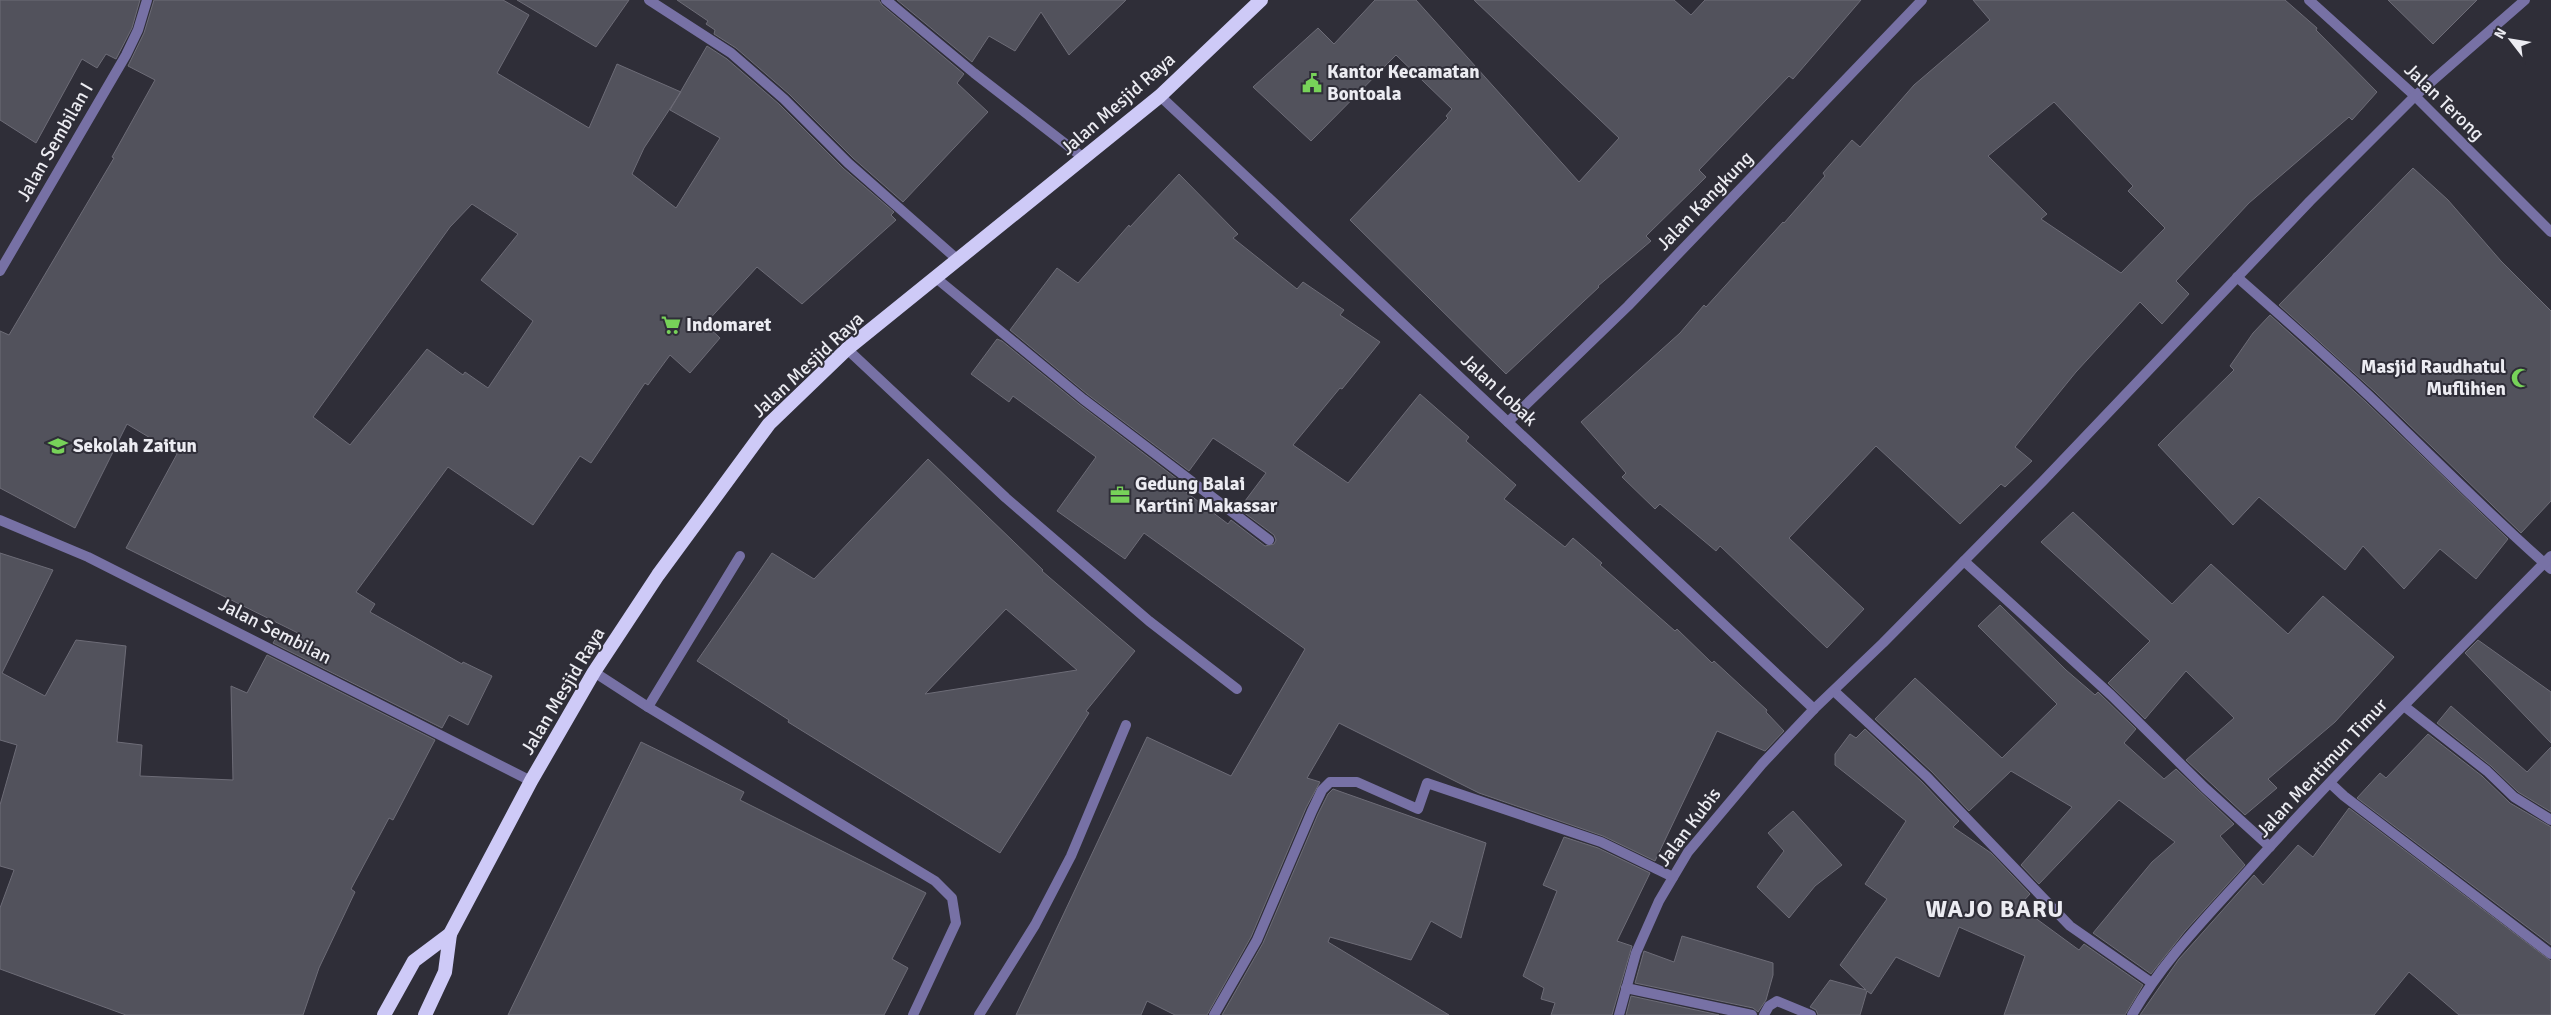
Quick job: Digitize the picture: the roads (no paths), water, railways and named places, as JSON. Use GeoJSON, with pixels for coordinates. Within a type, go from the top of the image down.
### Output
{"type":"FeatureCollection","features":[{"type":"Feature","properties":{"kind":"highway","name":"Jalan Mesjid Raya"},"geometry":{"type":"LineString","coordinates":[[425,1015],[446,972],[450,934],[531,782],[594,672],[658,575],[768,424],[847,349],[1001,223],[1085,159],[1160,96],[1261,0]]}},
{"type":"Feature","properties":{"kind":"highway","name":"Jalan Mesjid Raya"},"geometry":{"type":"LineString","coordinates":[[384,1015],[414,961],[450,934]]}},
{"type":"Feature","properties":{"kind":"street","name":"Jalan Sembilan I"},"geometry":{"type":"LineString","coordinates":[[0,271],[126,55],[138,30],[147,0]]}},
{"type":"Feature","properties":{"kind":"street"},"geometry":{"type":"LineString","coordinates":[[650,0],[731,53],[784,99],[848,163],[958,260]]}},
{"type":"Feature","properties":{"kind":"street","name":"Jalan Kangkung"},"geometry":{"type":"LineString","coordinates":[[1508,422],[1628,306],[1922,0]]}},
{"type":"Feature","properties":{"kind":"street","name":"Jalan Terong"},"geometry":{"type":"LineString","coordinates":[[2309,0],[2414,96],[2551,232]]}},
{"type":"Feature","properties":{"kind":"street","name":"Jalan Kubis"},"geometry":{"type":"LineString","coordinates":[[1619,1015],[1636,953],[1659,901],[1688,852],[1724,806],[1814,709],[1964,561],[2414,96],[2525,0]]}},
{"type":"Feature","properties":{"kind":"street"},"geometry":{"type":"LineString","coordinates":[[892,2],[974,73],[1085,159]]}},
{"type":"Feature","properties":{"kind":"street","name":"Jalan Lobak"},"geometry":{"type":"LineString","coordinates":[[1160,96],[1814,709]]}},
{"type":"Feature","properties":{"kind":"street"},"geometry":{"type":"LineString","coordinates":[[2237,277],[2388,414],[2446,473],[2549,562]]}},
{"type":"Feature","properties":{"kind":"street"},"geometry":{"type":"LineString","coordinates":[[936,278],[1083,399],[1269,540]]}},
{"type":"Feature","properties":{"kind":"street"},"geometry":{"type":"LineString","coordinates":[[847,349],[1036,524],[1148,621],[1237,689]]}},
{"type":"Feature","properties":{"kind":"street","name":"Jalan Sembilan"},"geometry":{"type":"LineString","coordinates":[[0,520],[88,557],[531,782]]}},
{"type":"Feature","properties":{"kind":"street"},"geometry":{"type":"LineString","coordinates":[[648,707],[740,556]]}},
{"type":"Feature","properties":{"kind":"street"},"geometry":{"type":"LineString","coordinates":[[1964,561],[2111,695],[2205,788],[2270,847]]}},
{"type":"Feature","properties":{"kind":"street","name":"Jalan Mentimun Timur"},"geometry":{"type":"LineString","coordinates":[[2132,1015],[2152,983],[2195,928],[2404,706],[2549,562]]}},
{"type":"Feature","properties":{"kind":"street"},"geometry":{"type":"LineString","coordinates":[[594,672],[648,707],[935,881],[952,898],[956,923],[913,1015]]}},
{"type":"Feature","properties":{"kind":"street"},"geometry":{"type":"LineString","coordinates":[[1834,691],[1927,777],[2070,926],[2152,983]]}},
{"type":"Feature","properties":{"kind":"street"},"geometry":{"type":"LineString","coordinates":[[2404,706],[2487,771],[2514,797],[2551,820]]}},
{"type":"Feature","properties":{"kind":"street"},"geometry":{"type":"LineString","coordinates":[[979,1015],[1034,925],[1071,856],[1126,725]]}},
{"type":"Feature","properties":{"kind":"street"},"geometry":{"type":"LineString","coordinates":[[1214,1015],[1258,940],[1312,811],[1322,790],[1330,782],[1357,782],[1418,809],[1428,783],[1601,842],[1674,877]]}},
{"type":"Feature","properties":{"kind":"street"},"geometry":{"type":"LineString","coordinates":[[2330,783],[2344,796],[2551,954]]}},
{"type":"Feature","properties":{"kind":"street"},"geometry":{"type":"LineString","coordinates":[[1626,988],[1752,1015]]}},
{"type":"Feature","properties":{"kind":"street"},"geometry":{"type":"LineString","coordinates":[[1764,1015],[1769,1006],[1777,1001],[1811,1015]]}},
{"type":"Feature","properties":{"kind":"place","name":"Kantor Kecamatan Bontoala"},"geometry":{"type":"Point","coordinates":[1312,83]}},
{"type":"Feature","properties":{"kind":"place","name":"Indomaret"},"geometry":{"type":"Point","coordinates":[671,325]}},
{"type":"Feature","properties":{"kind":"place","name":"Masjid Raudhatul Muflihien"},"geometry":{"type":"Point","coordinates":[2521,378]}},
{"type":"Feature","properties":{"kind":"place","name":"Sekolah Zaitun"},"geometry":{"type":"Point","coordinates":[58,446]}},
{"type":"Feature","properties":{"kind":"place","name":"Gedung Balai Kartini Makassar"},"geometry":{"type":"Point","coordinates":[1120,495]}},
{"type":"Feature","properties":{"kind":"district","name":"WAJO BARU"},"geometry":{"type":"Point","coordinates":[1995,909]}}]}
